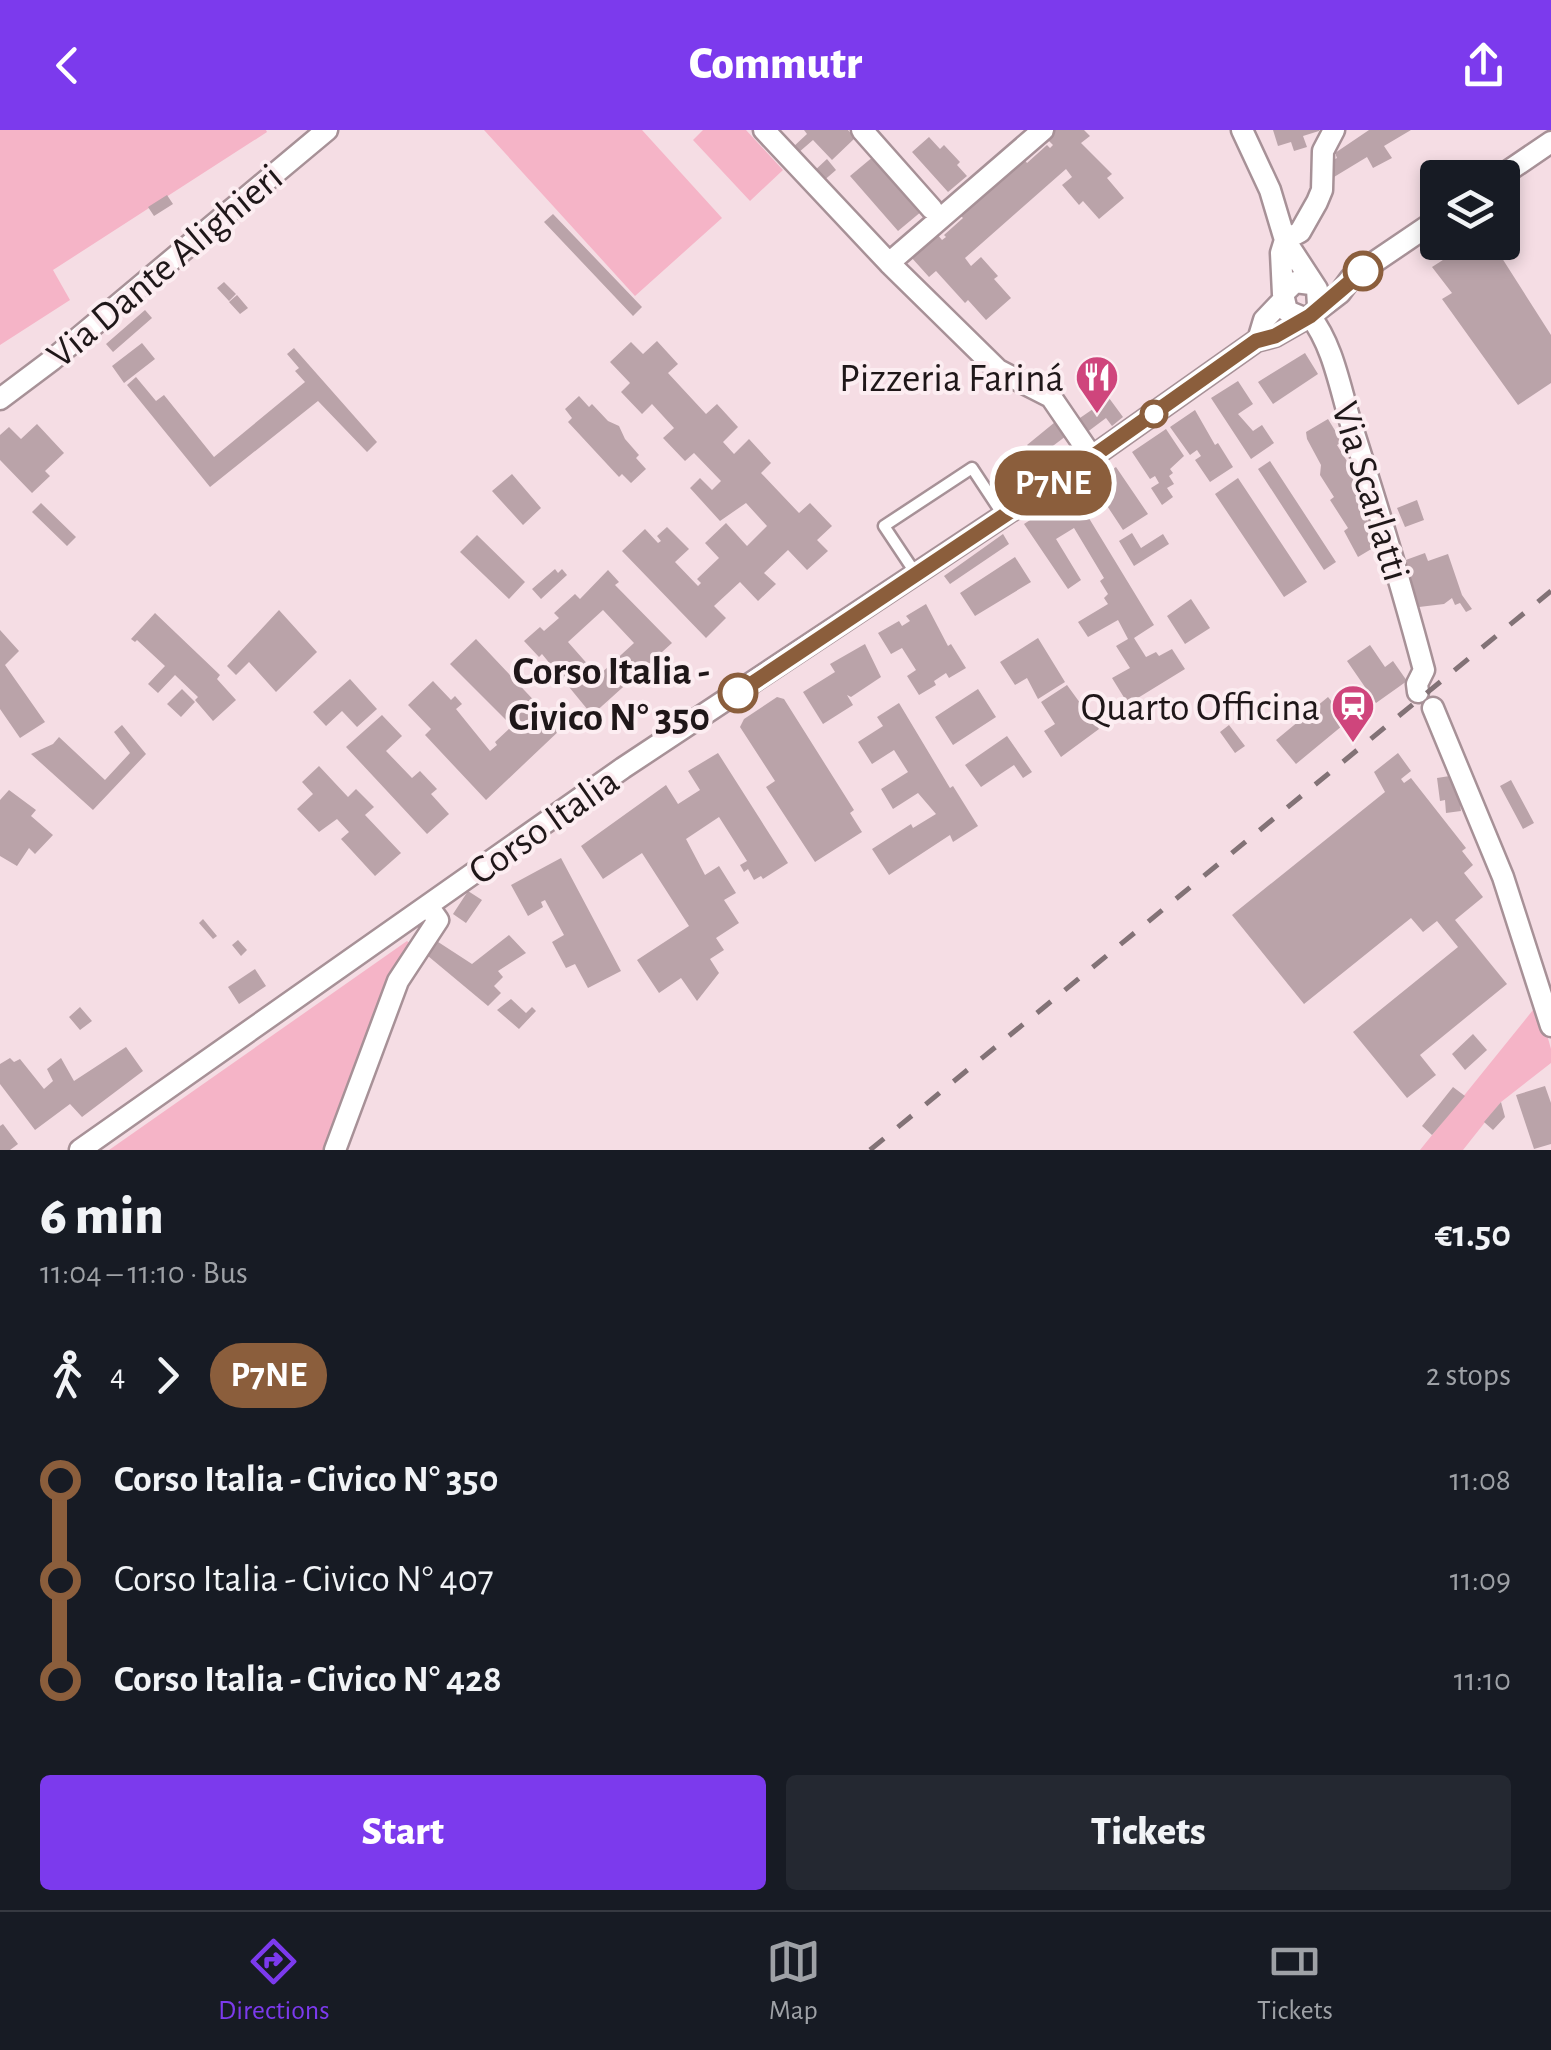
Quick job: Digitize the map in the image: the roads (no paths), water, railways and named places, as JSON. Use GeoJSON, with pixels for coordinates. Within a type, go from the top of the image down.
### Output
{"type":"FeatureCollection","features":[{"type":"Feature","properties":{"kind":"street","name":"Via Dante Alighieri"},"geometry":{"type":"LineString","coordinates":[[0,399],[327,130]]}},
{"type":"Feature","properties":{"kind":"street"},"geometry":{"type":"LineString","coordinates":[[764,130],[889,264],[998,370],[1050,397],[1092,457]]}},
{"type":"Feature","properties":{"kind":"street"},"geometry":{"type":"LineString","coordinates":[[862,130],[932,209]]}},
{"type":"Feature","properties":{"kind":"street"},"geometry":{"type":"LineString","coordinates":[[889,264],[1044,130]]}},
{"type":"Feature","properties":{"kind":"street"},"geometry":{"type":"LineString","coordinates":[[1242,130],[1270,190],[1284,240],[1283,297],[1292,315],[1312,302],[1295,282],[1283,297]]}},
{"type":"Feature","properties":{"kind":"street"},"geometry":{"type":"LineString","coordinates":[[1284,240],[1300,232],[1317,202],[1322,190],[1323,151],[1334,130]]}},
{"type":"Feature","properties":{"kind":"street"},"geometry":{"type":"LineString","coordinates":[[1520,163],[1551,142]]}},
{"type":"Feature","properties":{"kind":"street","name":"Corso Italia"},"geometry":{"type":"LineString","coordinates":[[80,1150],[624,768],[1092,457],[1258,340],[1275,336],[1312,302],[1340,292],[1347,281],[1420,231]]}},
{"type":"Feature","properties":{"kind":"street","name":"Via Scarlatti"},"geometry":{"type":"LineString","coordinates":[[1284,240],[1312,302],[1333,365],[1387,566],[1424,670],[1417,684],[1418,692]]}},
{"type":"Feature","properties":{"kind":"street","name":"Corso Italia"},"geometry":{"type":"LineString","coordinates":[[1258,340],[1264,320],[1283,297]]}},
{"type":"Feature","properties":{"kind":"street"},"geometry":{"type":"LineString","coordinates":[[1433,708],[1503,877],[1551,1026]]}},
{"type":"Feature","properties":{"kind":"street"},"geometry":{"type":"LineString","coordinates":[[335,1150],[398,981],[438,920],[428,906]]}},
{"type":"Feature","properties":{"kind":"lane"},"geometry":{"type":"LineString","coordinates":[[916,574],[884,526],[972,468],[1003,516]]}},
{"type":"Feature","properties":{"kind":"railway"},"geometry":{"type":"LineString","coordinates":[[870,1150],[1551,591]]}},
{"type":"Feature","properties":{"kind":"place","name":"Pizzeria Fariná"},"geometry":{"type":"Point","coordinates":[1097,415]}},
{"type":"Feature","properties":{"kind":"place","name":"Corso Italia - Civico N° 350"},"geometry":{"type":"Point","coordinates":[738,693]}},
{"type":"Feature","properties":{"kind":"place","name":"Quarto Officina"},"geometry":{"type":"Point","coordinates":[1353,744]}}]}
